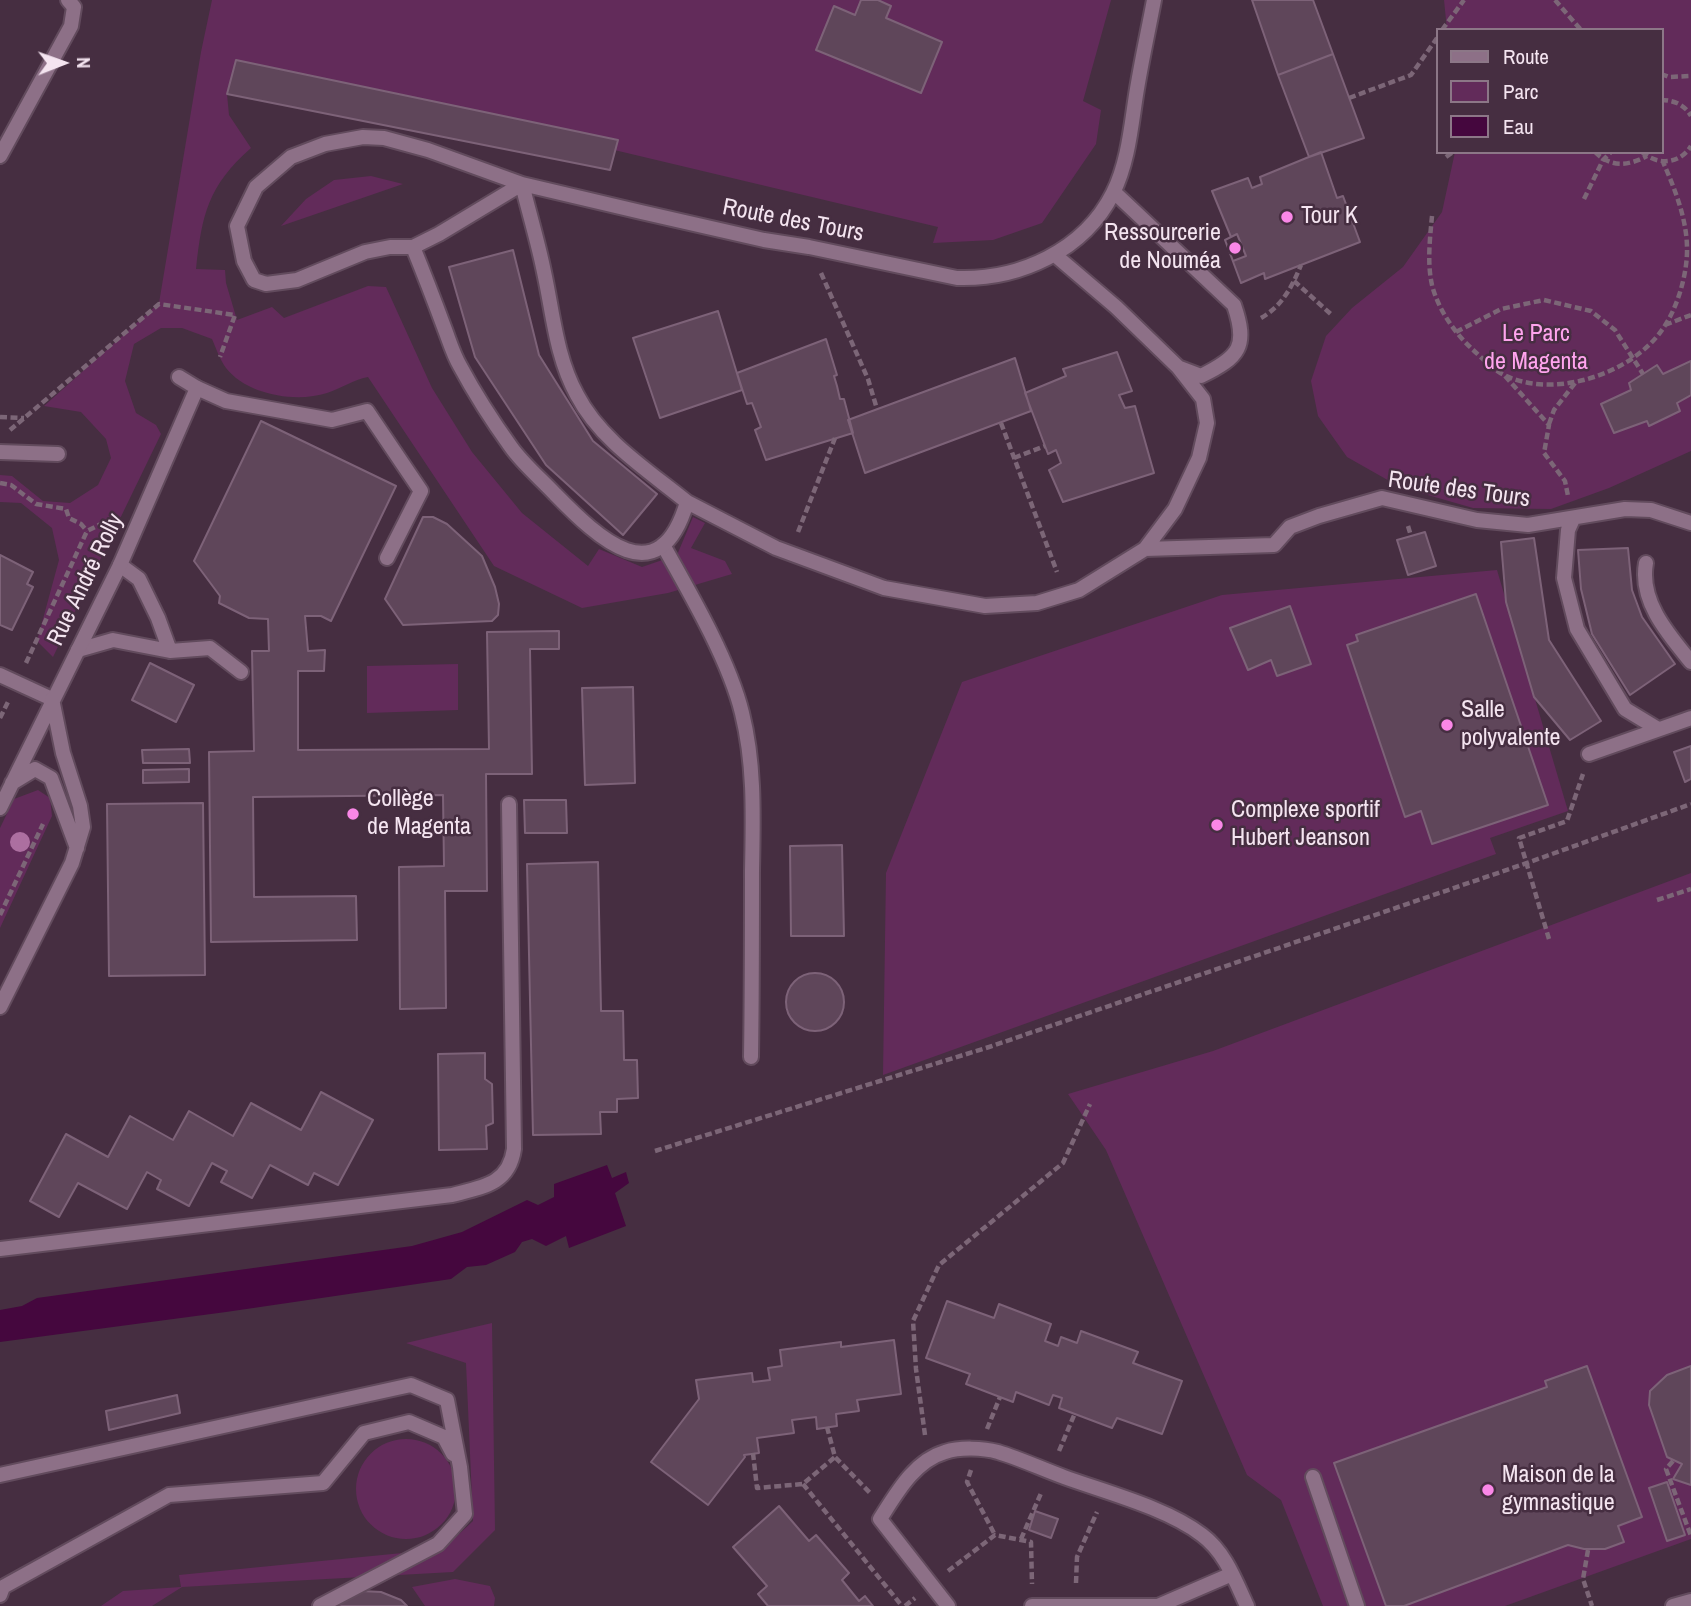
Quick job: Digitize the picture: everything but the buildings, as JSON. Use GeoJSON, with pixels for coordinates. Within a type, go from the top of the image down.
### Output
{"type":"FeatureCollection","features":[{"type":"Feature","properties":{"kind":"street"},"geometry":{"type":"LineString","coordinates":[[0,156],[71,26],[74,7],[68,0]]}},
{"type":"Feature","properties":{"kind":"street","name":"Route des Tours"},"geometry":{"type":"LineString","coordinates":[[522,184],[414,247],[390,247],[365,252],[297,281],[266,285],[254,280],[244,261],[237,226],[256,187],[291,158],[325,144],[363,137],[384,138],[428,150],[522,184],[764,240],[957,278],[977,279],[1017,271],[1055,255],[1089,226],[1114,192],[1126,157],[1154,0]]}},
{"type":"Feature","properties":{"kind":"street"},"geometry":{"type":"LineString","coordinates":[[522,184],[545,273],[564,364],[577,396],[611,440],[687,502],[789,554],[884,588],[985,606],[1037,603],[1079,590],[1144,549],[1180,499],[1199,458],[1207,423],[1203,399],[1178,367],[1116,307],[1055,255]]}},
{"type":"Feature","properties":{"kind":"street"},"geometry":{"type":"LineString","coordinates":[[1114,192],[1234,305],[1242,329],[1240,346],[1222,366],[1200,376],[1178,367]]}},
{"type":"Feature","properties":{"kind":"street"},"geometry":{"type":"LineString","coordinates":[[414,247],[459,364],[512,449],[570,509],[618,549],[649,552],[663,545],[683,517],[687,502]]}},
{"type":"Feature","properties":{"kind":"street"},"geometry":{"type":"LineString","coordinates":[[178,377],[226,401],[332,420],[367,411],[421,491],[387,558]]}},
{"type":"Feature","properties":{"kind":"street","name":"Rue André Rolly"},"geometry":{"type":"LineString","coordinates":[[0,807],[120,565],[197,388]]}},
{"type":"Feature","properties":{"kind":"street"},"geometry":{"type":"LineString","coordinates":[[0,452],[58,454]]}},
{"type":"Feature","properties":{"kind":"street","name":"Route des Tours"},"geometry":{"type":"LineString","coordinates":[[1144,549],[1274,545],[1290,527],[1382,498],[1477,520],[1528,525],[1625,509],[1651,509],[1691,523]]}},
{"type":"Feature","properties":{"kind":"street"},"geometry":{"type":"LineString","coordinates":[[1573,519],[1568,530],[1564,578],[1577,629],[1625,709],[1658,729]]}},
{"type":"Feature","properties":{"kind":"street"},"geometry":{"type":"LineString","coordinates":[[663,545],[688,590],[730,680],[741,709],[749,746],[753,789],[751,1056]]}},
{"type":"Feature","properties":{"kind":"street"},"geometry":{"type":"LineString","coordinates":[[1646,563],[1644,574],[1653,609],[1691,662]]}},
{"type":"Feature","properties":{"kind":"street"},"geometry":{"type":"LineString","coordinates":[[120,565],[139,579],[170,651]]}},
{"type":"Feature","properties":{"kind":"street"},"geometry":{"type":"LineString","coordinates":[[78,650],[113,640],[170,651],[210,648],[241,672]]}},
{"type":"Feature","properties":{"kind":"street"},"geometry":{"type":"LineString","coordinates":[[0,675],[52,699],[83,827],[77,848],[0,1007]]}},
{"type":"Feature","properties":{"kind":"street"},"geometry":{"type":"LineString","coordinates":[[1589,754],[1691,719]]}},
{"type":"Feature","properties":{"kind":"street"},"geometry":{"type":"LineString","coordinates":[[12,783],[35,769],[51,778],[77,848]]}},
{"type":"Feature","properties":{"kind":"street"},"geometry":{"type":"LineString","coordinates":[[0,1249],[452,1195],[503,1176],[512,1162],[514,1149],[509,804]]}},
{"type":"Feature","properties":{"kind":"street"},"geometry":{"type":"LineString","coordinates":[[0,1475],[411,1385],[447,1400],[460,1467],[465,1514],[438,1544],[320,1606]]}},
{"type":"Feature","properties":{"kind":"street"},"geometry":{"type":"LineString","coordinates":[[0,1595],[3,1587],[169,1495],[323,1483],[363,1433],[409,1422],[444,1437],[460,1467]]}},
{"type":"Feature","properties":{"kind":"street"},"geometry":{"type":"LineString","coordinates":[[948,1606],[880,1519],[905,1482],[928,1460],[945,1451],[987,1450],[999,1452],[1188,1525],[1216,1548],[1247,1606]]}},
{"type":"Feature","properties":{"kind":"street"},"geometry":{"type":"LineString","coordinates":[[1313,1476],[1357,1606]]}},
{"type":"Feature","properties":{"kind":"street"},"geometry":{"type":"LineString","coordinates":[[1032,1600],[1158,1606],[1232,1574]]}},
{"type":"Feature","properties":{"kind":"street"},"geometry":{"type":"LineString","coordinates":[[1673,1606],[1691,1601]]}},
{"type":"Feature","properties":{"kind":"path"},"geometry":{"type":"LineString","coordinates":[[1443,28],[1464,0]]}},
{"type":"Feature","properties":{"kind":"path"},"geometry":{"type":"LineString","coordinates":[[1555,0],[1579,28]]}},
{"type":"Feature","properties":{"kind":"path"},"geometry":{"type":"LineString","coordinates":[[1349,98],[1411,75],[1436,39]]}},
{"type":"Feature","properties":{"kind":"path"},"geometry":{"type":"LineString","coordinates":[[1663,74],[1691,76]]}},
{"type":"Feature","properties":{"kind":"path"},"geometry":{"type":"LineString","coordinates":[[1663,100],[1674,102],[1690,114]]}},
{"type":"Feature","properties":{"kind":"path"},"geometry":{"type":"LineString","coordinates":[[1597,154],[1603,160],[1631,164],[1645,154],[1663,162],[1680,158],[1691,146]]}},
{"type":"Feature","properties":{"kind":"path"},"geometry":{"type":"LineString","coordinates":[[1446,157],[1450,154]]}},
{"type":"Feature","properties":{"kind":"path"},"geometry":{"type":"LineString","coordinates":[[1584,199],[1603,160],[1609,154]]}},
{"type":"Feature","properties":{"kind":"path"},"geometry":{"type":"LineString","coordinates":[[1504,375],[1534,383],[1575,383],[1623,365],[1660,334],[1674,309],[1687,262],[1686,233],[1679,199],[1663,162]]}},
{"type":"Feature","properties":{"kind":"path"},"geometry":{"type":"LineString","coordinates":[[1432,216],[1429,251],[1432,286],[1446,318],[1456,332],[1483,360],[1504,375],[1549,425]]}},
{"type":"Feature","properties":{"kind":"path"},"geometry":{"type":"LineString","coordinates":[[809,247],[867,379],[877,409]]}},
{"type":"Feature","properties":{"kind":"path"},"geometry":{"type":"LineString","coordinates":[[1687,262],[1691,271]]}},
{"type":"Feature","properties":{"kind":"path"},"geometry":{"type":"LineString","coordinates":[[1242,329],[1274,311],[1301,265]]}},
{"type":"Feature","properties":{"kind":"path"},"geometry":{"type":"LineString","coordinates":[[1294,281],[1334,316]]}},
{"type":"Feature","properties":{"kind":"path"},"geometry":{"type":"LineString","coordinates":[[1456,332],[1502,309],[1544,300],[1591,311],[1615,330],[1643,374]]}},
{"type":"Feature","properties":{"kind":"path"},"geometry":{"type":"LineString","coordinates":[[0,432],[8,432],[159,303],[235,315],[220,357]]}},
{"type":"Feature","properties":{"kind":"path"},"geometry":{"type":"LineString","coordinates":[[1664,325],[1691,315]]}},
{"type":"Feature","properties":{"kind":"path"},"geometry":{"type":"LineString","coordinates":[[1573,519],[1565,481],[1544,453],[1554,410],[1575,383]]}},
{"type":"Feature","properties":{"kind":"path"},"geometry":{"type":"LineString","coordinates":[[0,417],[24,418]]}},
{"type":"Feature","properties":{"kind":"path"},"geometry":{"type":"LineString","coordinates":[[1001,423],[1066,594]]}},
{"type":"Feature","properties":{"kind":"path"},"geometry":{"type":"LineString","coordinates":[[789,554],[835,438]]}},
{"type":"Feature","properties":{"kind":"path"},"geometry":{"type":"LineString","coordinates":[[1014,458],[1045,446]]}},
{"type":"Feature","properties":{"kind":"path"},"geometry":{"type":"LineString","coordinates":[[0,483],[11,485],[36,504],[66,509],[69,517],[82,524],[87,531]]}},
{"type":"Feature","properties":{"kind":"path"},"geometry":{"type":"LineString","coordinates":[[0,718],[87,531],[113,518]]}},
{"type":"Feature","properties":{"kind":"path"},"geometry":{"type":"LineString","coordinates":[[1549,939],[1519,838],[1567,821],[1589,754]]}},
{"type":"Feature","properties":{"kind":"path"},"geometry":{"type":"LineString","coordinates":[[655,1151],[989,1047],[1527,863],[1691,804]]}},
{"type":"Feature","properties":{"kind":"path"},"geometry":{"type":"LineString","coordinates":[[0,915],[46,820]]}},
{"type":"Feature","properties":{"kind":"path"},"geometry":{"type":"LineString","coordinates":[[1657,900],[1691,889]]}},
{"type":"Feature","properties":{"kind":"path"},"geometry":{"type":"LineString","coordinates":[[928,1460],[916,1369],[914,1321],[939,1265],[1063,1163],[1090,1104]]}},
{"type":"Feature","properties":{"kind":"path"},"geometry":{"type":"LineString","coordinates":[[827,1427],[835,1457],[886,1510]]}},
{"type":"Feature","properties":{"kind":"path"},"geometry":{"type":"LineString","coordinates":[[753,1453],[757,1488],[803,1484],[835,1457]]}},
{"type":"Feature","properties":{"kind":"path"},"geometry":{"type":"LineString","coordinates":[[1673,1461],[1666,1469],[1691,1536]]}},
{"type":"Feature","properties":{"kind":"path"},"geometry":{"type":"LineString","coordinates":[[803,1484],[902,1606]]}},
{"type":"Feature","properties":{"kind":"path"},"geometry":{"type":"LineString","coordinates":[[1075,1604],[1077,1557],[1106,1492]]}},
{"type":"Feature","properties":{"kind":"path"},"geometry":{"type":"LineString","coordinates":[[930,1585],[995,1535],[1031,1542],[1032,1600]]}},
{"type":"Feature","properties":{"kind":"path"},"geometry":{"type":"LineString","coordinates":[[1588,1550],[1583,1579],[1592,1606]]}},
{"type":"Feature","properties":{"kind":"green space"},"geometry":{"type":"Polygon","coordinates":[[[212,0],[1111,0],[1083,101],[1101,110],[1096,144],[1042,223],[993,240],[933,243],[938,227],[236,60],[227,94],[229,115],[251,148],[216,188],[201,232],[196,269],[225,270],[237,320],[272,307],[284,318],[368,286],[386,287],[432,388],[472,452],[522,513],[588,566],[599,549],[642,567],[677,555],[693,517],[705,523],[691,548],[725,561],[732,574],[668,593],[582,608],[494,566],[368,377],[315,396],[287,397],[273,394],[246,385],[235,377],[224,365],[212,339],[182,328],[161,328],[134,344],[125,381],[136,413],[156,425],[161,434],[53,657],[37,641],[59,560],[52,528],[21,503],[0,502],[0,475],[12,476],[43,501],[70,503],[98,485],[111,458],[106,439],[81,412],[44,406],[159,303],[212,0]]]}},
{"type":"Feature","properties":{"kind":"green space","name":"Le Parc de Magenta"},"geometry":{"type":"Polygon","coordinates":[[[1444,0],[1691,0],[1691,451],[1609,488],[1551,509],[1473,508],[1400,487],[1347,457],[1318,416],[1311,381],[1326,336],[1352,308],[1403,267],[1442,212],[1455,154],[1663,154],[1663,28],[1447,28],[1444,0]]]}},
{"type":"Feature","properties":{"kind":"green space"},"geometry":{"type":"Polygon","coordinates":[[[371,176],[403,184],[281,226],[306,199],[334,180],[371,176]]]}},
{"type":"Feature","properties":{"kind":"green space","name":"Complexe sportif Hubert Jeanson"},"geometry":{"type":"Polygon","coordinates":[[[1497,570],[1568,811],[1490,838],[1496,854],[883,1075],[886,873],[962,682],[1222,595],[1497,570]]]}},
{"type":"Feature","properties":{"kind":"green space"},"geometry":{"type":"Polygon","coordinates":[[[458,664],[458,710],[367,713],[367,666],[458,664]]]}},
{"type":"Feature","properties":{"kind":"green space"},"geometry":{"type":"Polygon","coordinates":[[[38,790],[50,798],[52,816],[0,928],[0,828],[14,799],[38,790]]]}},
{"type":"Feature","properties":{"kind":"green space"},"geometry":{"type":"Polygon","coordinates":[[[1691,873],[1691,1539],[1505,1606],[1323,1606],[1281,1500],[1247,1475],[1106,1150],[1068,1094],[1213,1051],[1691,873]]]}},
{"type":"Feature","properties":{"kind":"green space"},"geometry":{"type":"Polygon","coordinates":[[[492,1323],[495,1530],[453,1572],[182,1587],[152,1606],[101,1606],[123,1591],[181,1587],[179,1575],[443,1549],[473,1521],[466,1363],[406,1343],[492,1323]]]}},
{"type":"Feature","properties":{"kind":"green space"},"geometry":{"type":"Polygon","coordinates":[[[406,1439],[425,1443],[441,1454],[452,1470],[456,1489],[452,1508],[441,1524],[425,1535],[406,1539],[387,1535],[371,1524],[360,1508],[356,1489],[360,1470],[371,1454],[387,1443],[406,1439]]]}},
{"type":"Feature","properties":{"kind":"green space"},"geometry":{"type":"Polygon","coordinates":[[[455,1579],[490,1586],[495,1598],[494,1606],[425,1606],[412,1587],[455,1579]]]}},
{"type":"Feature","properties":{"kind":"water"},"geometry":{"type":"Polygon","coordinates":[[[607,1165],[612,1178],[626,1172],[629,1183],[615,1193],[626,1226],[569,1248],[566,1236],[546,1246],[532,1239],[522,1242],[515,1252],[486,1265],[467,1267],[451,1279],[0,1342],[0,1310],[22,1306],[37,1298],[412,1246],[462,1232],[527,1200],[538,1205],[554,1197],[554,1184],[607,1165]]]}},
{"type":"Feature","properties":{"kind":"place","name":"Tour K"},"geometry":{"type":"Point","coordinates":[1287,217]}},
{"type":"Feature","properties":{"kind":"place","name":"Ressourcerie de Nouméa"},"geometry":{"type":"Point","coordinates":[1235,248]}},
{"type":"Feature","properties":{"kind":"place","name":"Salle polyvalente"},"geometry":{"type":"Point","coordinates":[1447,725]}},
{"type":"Feature","properties":{"kind":"place","name":"Collège de Magenta"},"geometry":{"type":"Point","coordinates":[353,814]}},
{"type":"Feature","properties":{"kind":"place","name":"Complexe sportif Hubert Jeanson"},"geometry":{"type":"Point","coordinates":[1217,825]}},
{"type":"Feature","properties":{"kind":"place","name":"Maison de la gymnastique"},"geometry":{"type":"Point","coordinates":[1488,1490]}}]}
